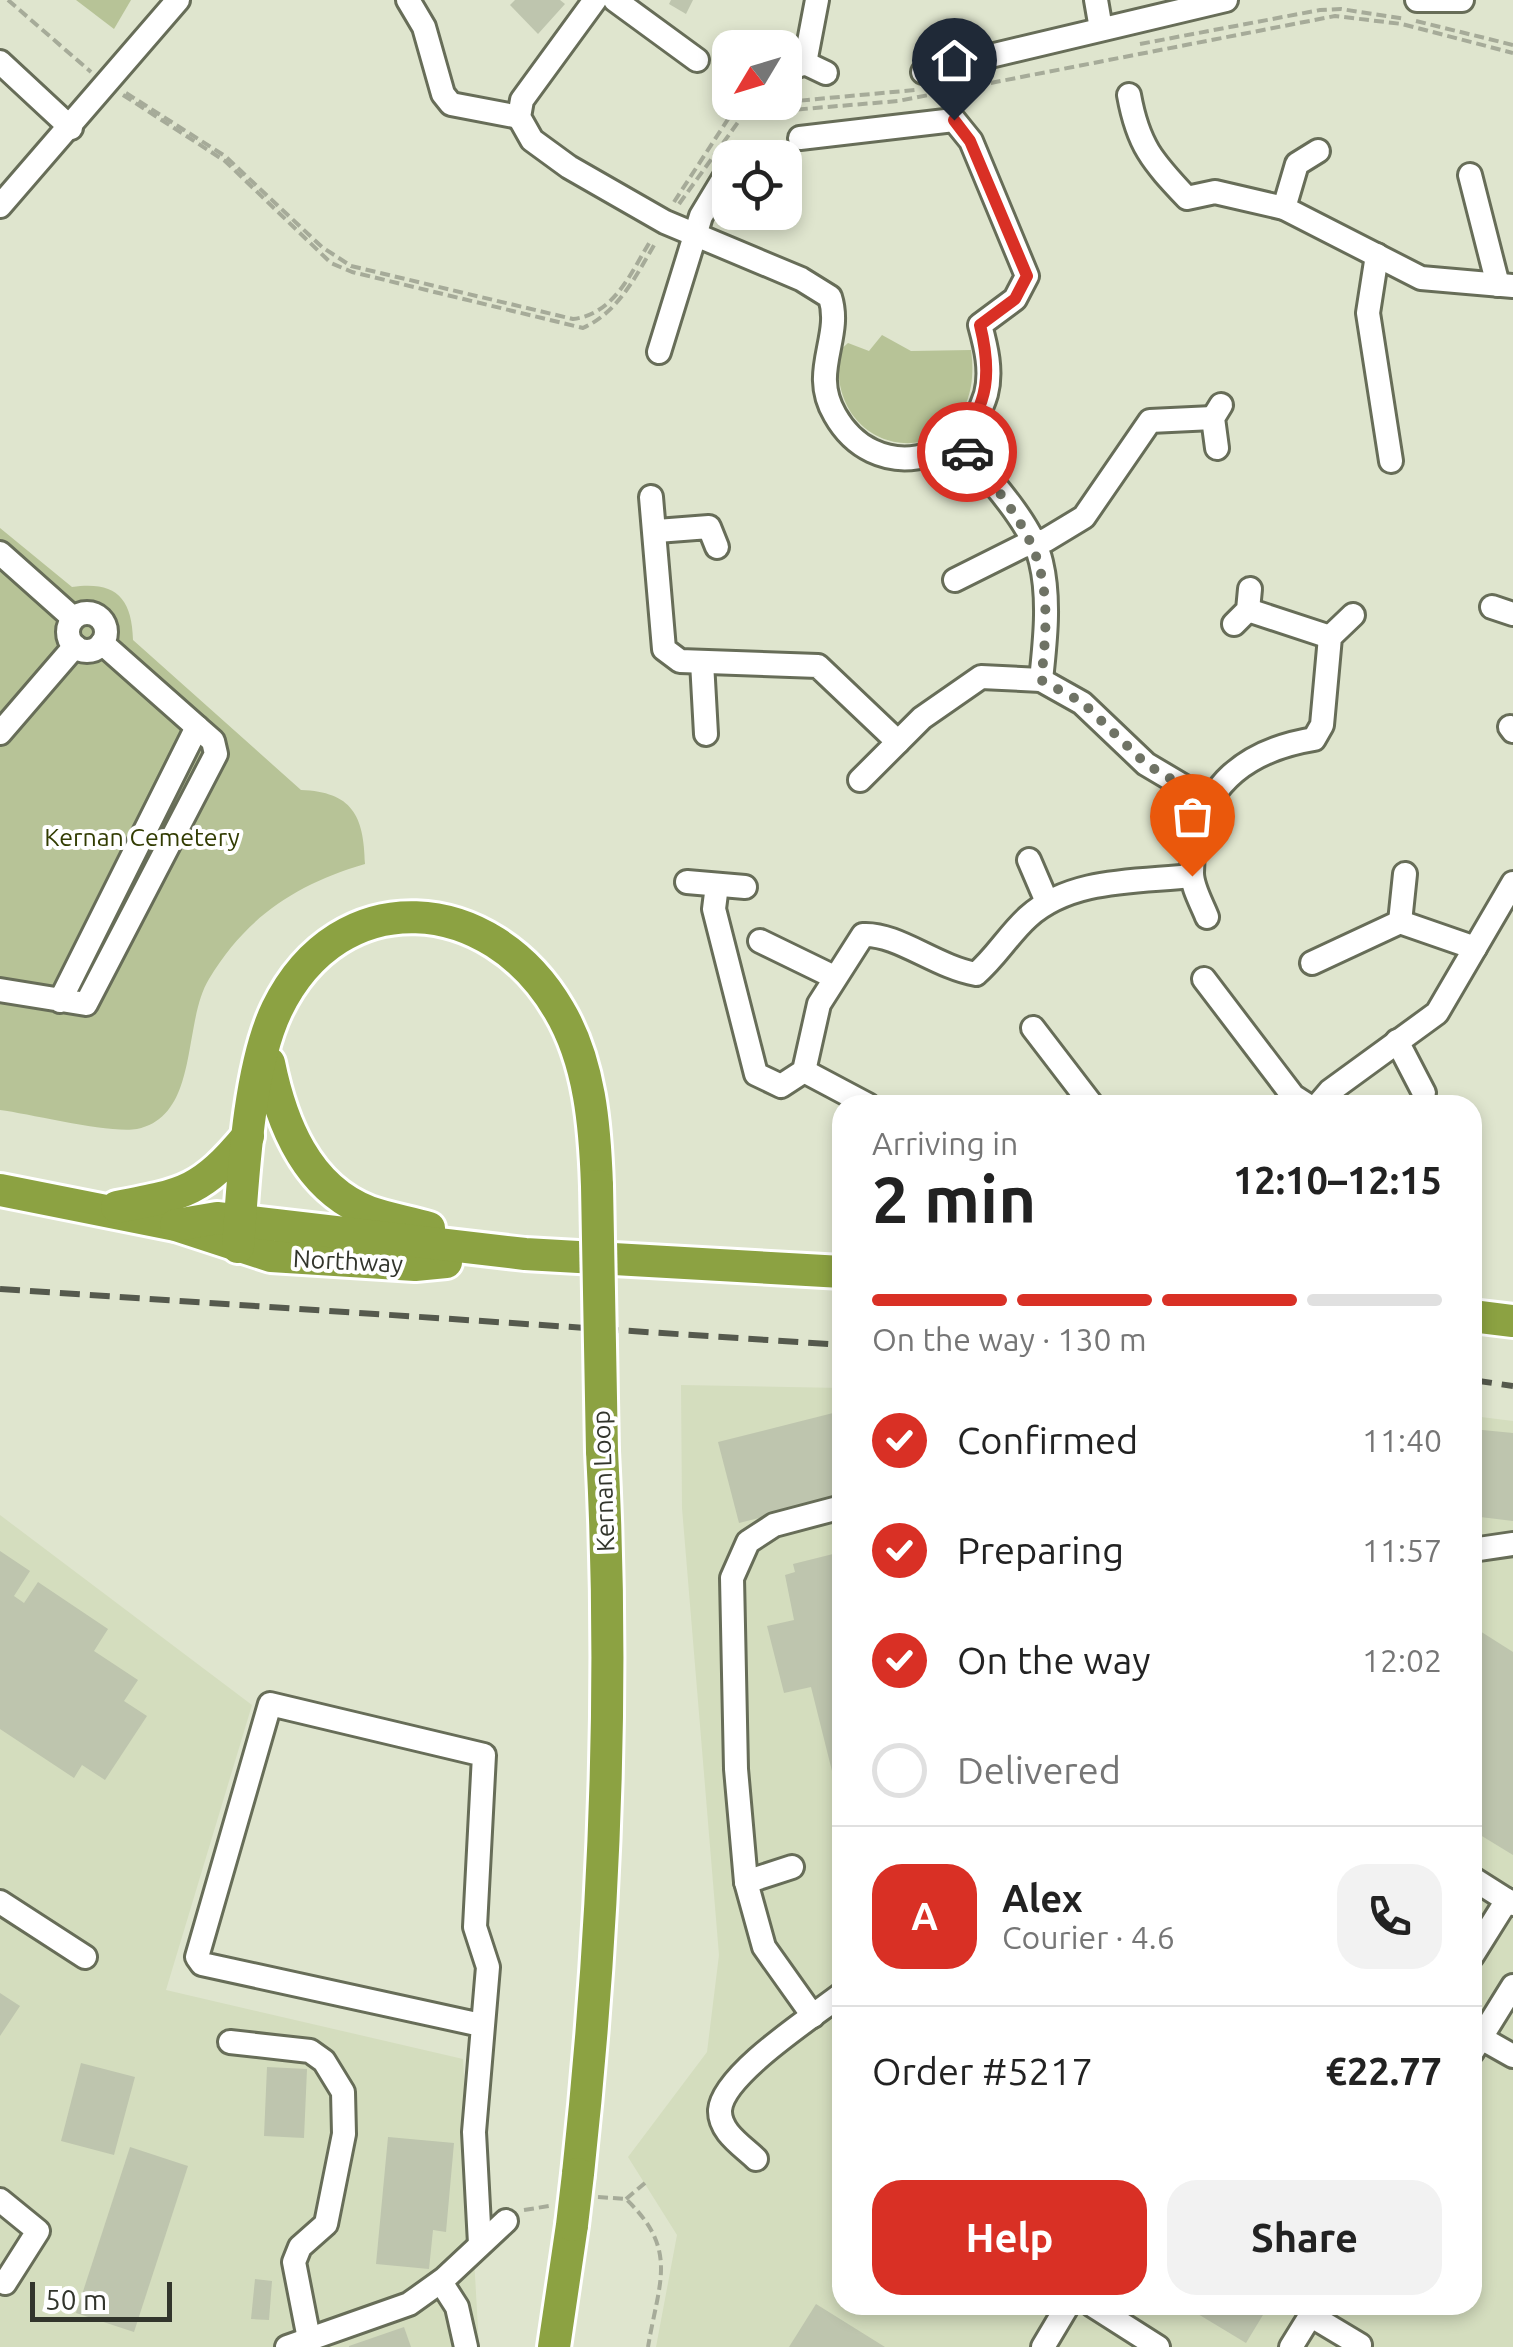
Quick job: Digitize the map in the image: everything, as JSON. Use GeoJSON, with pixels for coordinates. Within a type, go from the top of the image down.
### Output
{"type":"FeatureCollection","features":[{"type":"Feature","properties":{"kind":"highway","name":"Kernan Loop"},"geometry":{"type":"LineString","coordinates":[[239,1235],[248,1136],[265,1044],[292,984],[318,954],[348,931],[385,921],[426,917],[462,923],[497,940],[528,967],[560,1011],[580,1064],[595,1127],[602,1450],[607,1716],[602,1887],[586,2186],[566,2214],[554,2347]]}},
{"type":"Feature","properties":{"kind":"highway"},"geometry":{"type":"LineString","coordinates":[[265,1044],[278,1108],[291,1142],[340,1195],[367,1211],[525,1254]]}},
{"type":"Feature","properties":{"kind":"highway"},"geometry":{"type":"LineString","coordinates":[[108,1208],[195,1188],[214,1174],[248,1136]]}},
{"type":"Feature","properties":{"kind":"highway","name":"Northway"},"geometry":{"type":"LineString","coordinates":[[0,1190],[108,1208],[176,1225],[217,1218],[239,1235],[255,1237],[461,1260],[525,1254]]}},
{"type":"Feature","properties":{"kind":"highway","name":"Northway"},"geometry":{"type":"LineString","coordinates":[[239,1235],[832,1271]]}},
{"type":"Feature","properties":{"kind":"highway"},"geometry":{"type":"LineString","coordinates":[[1482,1317],[1513,1321]]}},
{"type":"Feature","properties":{"kind":"street"},"geometry":{"type":"LineString","coordinates":[[0,206],[178,0]]}},
{"type":"Feature","properties":{"kind":"street"},"geometry":{"type":"LineString","coordinates":[[408,0],[424,28],[443,94],[451,104],[519,117]]}},
{"type":"Feature","properties":{"kind":"street"},"geometry":{"type":"LineString","coordinates":[[595,0],[522,100],[519,117],[532,140],[569,167],[664,222],[800,279],[830,297],[836,316],[824,362],[824,385],[834,414],[860,444],[891,460],[918,460],[957,440],[974,422],[987,390],[988,356],[980,325],[1015,299],[1027,276],[970,141],[954,120],[800,138]]}},
{"type":"Feature","properties":{"kind":"street"},"geometry":{"type":"LineString","coordinates":[[614,0],[697,60]]}},
{"type":"Feature","properties":{"kind":"street"},"geometry":{"type":"LineString","coordinates":[[806,69],[817,0]]}},
{"type":"Feature","properties":{"kind":"street"},"geometry":{"type":"LineString","coordinates":[[1096,0],[1102,29]]}},
{"type":"Feature","properties":{"kind":"street"},"geometry":{"type":"LineString","coordinates":[[923,72],[1226,0]]}},
{"type":"Feature","properties":{"kind":"street"},"geometry":{"type":"LineString","coordinates":[[1416,0],[1462,0]]}},
{"type":"Feature","properties":{"kind":"street"},"geometry":{"type":"LineString","coordinates":[[0,62],[71,128]]}},
{"type":"Feature","properties":{"kind":"street"},"geometry":{"type":"LineString","coordinates":[[1130,94],[1136,132],[1151,160],[1186,198],[1215,192],[1284,208],[1421,278],[1506,286],[1470,175]]}},
{"type":"Feature","properties":{"kind":"street"},"geometry":{"type":"LineString","coordinates":[[1284,208],[1298,164],[1318,152]]}},
{"type":"Feature","properties":{"kind":"street"},"geometry":{"type":"LineString","coordinates":[[659,352],[702,216],[712,199]]}},
{"type":"Feature","properties":{"kind":"street"},"geometry":{"type":"LineString","coordinates":[[1377,255],[1368,313],[1391,461]]}},
{"type":"Feature","properties":{"kind":"street"},"geometry":{"type":"LineString","coordinates":[[955,580],[1084,517],[1150,421],[1217,412],[1217,448]]}},
{"type":"Feature","properties":{"kind":"street"},"geometry":{"type":"LineString","coordinates":[[957,440],[1034,543],[1045,589],[1041,680]]}},
{"type":"Feature","properties":{"kind":"street"},"geometry":{"type":"LineString","coordinates":[[651,497],[657,531],[664,649],[680,661],[818,666],[898,742]]}},
{"type":"Feature","properties":{"kind":"street"},"geometry":{"type":"LineString","coordinates":[[657,531],[709,527],[718,547]]}},
{"type":"Feature","properties":{"kind":"street"},"geometry":{"type":"LineString","coordinates":[[0,553],[74,618]]}},
{"type":"Feature","properties":{"kind":"street"},"geometry":{"type":"LineString","coordinates":[[1244,608],[1330,637]]}},
{"type":"Feature","properties":{"kind":"street"},"geometry":{"type":"LineString","coordinates":[[85,612],[102,620],[106,631],[102,644],[86,650],[75,646],[68,629],[74,618],[85,612]]}},
{"type":"Feature","properties":{"kind":"street"},"geometry":{"type":"LineString","coordinates":[[1207,917],[1192,876],[1202,817],[1240,764],[1281,744],[1314,739],[1322,725],[1330,637],[1353,615]]}},
{"type":"Feature","properties":{"kind":"street"},"geometry":{"type":"LineString","coordinates":[[0,990],[60,1001],[196,728],[102,644]]}},
{"type":"Feature","properties":{"kind":"street"},"geometry":{"type":"LineString","coordinates":[[0,733],[75,646]]}},
{"type":"Feature","properties":{"kind":"street"},"geometry":{"type":"LineString","coordinates":[[702,662],[706,734]]}},
{"type":"Feature","properties":{"kind":"street"},"geometry":{"type":"LineString","coordinates":[[860,780],[922,718],[981,677],[1041,680],[1082,702],[1146,764],[1210,802]]}},
{"type":"Feature","properties":{"kind":"street"},"geometry":{"type":"LineString","coordinates":[[1026,856],[1047,902]]}},
{"type":"Feature","properties":{"kind":"street"},"geometry":{"type":"LineString","coordinates":[[1400,922],[1405,874]]}},
{"type":"Feature","properties":{"kind":"street"},"geometry":{"type":"LineString","coordinates":[[718,885],[714,909],[756,1074],[781,1086],[804,1071],[819,1004],[863,935],[880,934],[948,969],[976,974],[1047,902],[1071,890],[1192,876]]}},
{"type":"Feature","properties":{"kind":"street"},"geometry":{"type":"LineString","coordinates":[[687,882],[745,888]]}},
{"type":"Feature","properties":{"kind":"street"},"geometry":{"type":"LineString","coordinates":[[1330,1095],[1437,1013],[1513,883]]}},
{"type":"Feature","properties":{"kind":"street"},"geometry":{"type":"LineString","coordinates":[[1312,964],[1400,922],[1475,948]]}},
{"type":"Feature","properties":{"kind":"street"},"geometry":{"type":"LineString","coordinates":[[760,941],[834,976]]}},
{"type":"Feature","properties":{"kind":"street"},"geometry":{"type":"LineString","coordinates":[[1204,980],[1292,1095]]}},
{"type":"Feature","properties":{"kind":"street"},"geometry":{"type":"LineString","coordinates":[[1033,1028],[1084,1095]]}},
{"type":"Feature","properties":{"kind":"street"},"geometry":{"type":"LineString","coordinates":[[1397,1041],[1424,1093]]}},
{"type":"Feature","properties":{"kind":"street"},"geometry":{"type":"LineString","coordinates":[[804,1071],[849,1095]]}},
{"type":"Feature","properties":{"kind":"street"},"geometry":{"type":"LineString","coordinates":[[813,2016],[764,1947],[746,1882],[736,1770],[732,1578],[748,1542],[774,1525],[832,1510]]}},
{"type":"Feature","properties":{"kind":"street"},"geometry":{"type":"LineString","coordinates":[[1482,1549],[1513,1544]]}},
{"type":"Feature","properties":{"kind":"street"},"geometry":{"type":"LineString","coordinates":[[480,2025],[202,1964],[197,1957],[270,1704],[484,1756],[475,1927],[488,1968],[480,2025],[474,2132],[480,2244]]}},
{"type":"Feature","properties":{"kind":"street"},"geometry":{"type":"LineString","coordinates":[[746,1882],[792,1867]]}},
{"type":"Feature","properties":{"kind":"street"},"geometry":{"type":"LineString","coordinates":[[1482,1884],[1510,1902],[1482,1942]]}},
{"type":"Feature","properties":{"kind":"street"},"geometry":{"type":"LineString","coordinates":[[0,1902],[85,1957]]}},
{"type":"Feature","properties":{"kind":"street"},"geometry":{"type":"LineString","coordinates":[[1482,2037],[1513,1986]]}},
{"type":"Feature","properties":{"kind":"street"},"geometry":{"type":"LineString","coordinates":[[756,2159],[726,2131],[720,2111],[727,2092],[744,2072],[832,2002]]}},
{"type":"Feature","properties":{"kind":"street"},"geometry":{"type":"LineString","coordinates":[[230,2042],[310,2051],[324,2061],[343,2092],[344,2134],[326,2224],[300,2247],[294,2262],[298,2343],[409,2304],[441,2282],[506,2222]]}},
{"type":"Feature","properties":{"kind":"street"},"geometry":{"type":"LineString","coordinates":[[1482,2047],[1513,2056]]}},
{"type":"Feature","properties":{"kind":"street"},"geometry":{"type":"LineString","coordinates":[[0,2200],[38,2231],[5,2283]]}},
{"type":"Feature","properties":{"kind":"street"},"geometry":{"type":"LineString","coordinates":[[441,2282],[457,2307],[466,2347]]}},
{"type":"Feature","properties":{"kind":"street"},"geometry":{"type":"LineString","coordinates":[[1044,2347],[1062,2315]]}},
{"type":"Feature","properties":{"kind":"street"},"geometry":{"type":"LineString","coordinates":[[1108,2315],[1158,2347]]}},
{"type":"Feature","properties":{"kind":"street"},"geometry":{"type":"LineString","coordinates":[[1291,2347],[1310,2315]]}},
{"type":"Feature","properties":{"kind":"street"},"geometry":{"type":"LineString","coordinates":[[1320,2315],[1360,2345]]}},
{"type":"Feature","properties":{"kind":"path"},"geometry":{"type":"LineString","coordinates":[[8,0],[108,84],[224,161],[331,263],[352,272],[584,328],[603,319],[615,306],[664,222],[744,114],[898,100],[1321,14],[1362,16],[1513,53]]}},
{"type":"Feature","properties":{"kind":"path"},"geometry":{"type":"LineString","coordinates":[[1320,0],[1321,14]]}},
{"type":"Feature","properties":{"kind":"path"},"geometry":{"type":"LineString","coordinates":[[1139,44],[1321,14],[1381,14],[1513,45]]}},
{"type":"Feature","properties":{"kind":"path"},"geometry":{"type":"LineString","coordinates":[[802,101],[900,93],[1066,59]]}},
{"type":"Feature","properties":{"kind":"path"},"geometry":{"type":"LineString","coordinates":[[108,84],[226,156],[322,247],[351,266],[543,313],[586,318],[596,314],[622,287],[728,120]]}},
{"type":"Feature","properties":{"kind":"path"},"geometry":{"type":"LineString","coordinates":[[626,2199],[645,2183]]}},
{"type":"Feature","properties":{"kind":"path"},"geometry":{"type":"LineString","coordinates":[[586,2186],[626,2199],[648,2220],[662,2246],[648,2347]]}},
{"type":"Feature","properties":{"kind":"path"},"geometry":{"type":"LineString","coordinates":[[506,2222],[524,2210],[566,2214]]}},
{"type":"Feature","properties":{"kind":"shaded area"},"geometry":{"type":"Polygon","coordinates":[[[681,1385],[832,1388],[832,2315],[1482,2315],[1482,1417],[1513,1421],[1513,2347],[656,2347],[677,2235],[628,2157],[707,2052],[719,1955],[682,1508],[681,1385]]]}},
{"type":"Feature","properties":{"kind":"shaded area"},"geometry":{"type":"Polygon","coordinates":[[[0,1515],[252,1705],[166,1990],[463,2059],[479,2347],[0,2347],[0,1515]]]}},
{"type":"Feature","properties":{"kind":"green space"},"geometry":{"type":"Polygon","coordinates":[[[76,0],[131,0],[114,29],[76,0]]]}},
{"type":"Feature","properties":{"kind":"green space"},"geometry":{"type":"Polygon","coordinates":[[[882,335],[911,351],[971,350],[970,391],[956,421],[933,438],[906,443],[879,437],[856,419],[841,391],[839,351],[848,343],[869,351],[882,335]]]}},
{"type":"Feature","properties":{"kind":"green space","name":"Kernan Cemetery"},"geometry":{"type":"Polygon","coordinates":[[[0,528],[72,587],[100,587],[118,595],[129,613],[133,640],[301,790],[343,801],[352,809],[362,832],[365,864],[317,882],[276,905],[224,957],[201,998],[186,1066],[171,1106],[157,1121],[137,1129],[90,1126],[0,1110],[0,528]]]}},
{"type":"Feature","properties":{"kind":"building"},"geometry":{"type":"Polygon","coordinates":[[[515,0],[560,0],[565,4],[538,34],[510,5],[515,0]]]}},
{"type":"Feature","properties":{"kind":"building"},"geometry":{"type":"Polygon","coordinates":[[[671,0],[693,0],[686,14],[669,4],[671,0]]]}},
{"type":"Feature","properties":{"kind":"building"},"geometry":{"type":"Polygon","coordinates":[[[832,1413],[832,1500],[739,1523],[718,1442],[832,1413]]]}},
{"type":"Feature","properties":{"kind":"building"},"geometry":{"type":"Polygon","coordinates":[[[1482,1430],[1513,1433],[1513,1521],[1482,1517],[1482,1430]]]}},
{"type":"Feature","properties":{"kind":"building"},"geometry":{"type":"Polygon","coordinates":[[[0,1551],[30,1571],[14,1596],[24,1603],[38,1582],[108,1629],[94,1651],[138,1680],[124,1701],[147,1716],[105,1780],[82,1765],[74,1778],[0,1729],[0,1551]]]}},
{"type":"Feature","properties":{"kind":"building"},"geometry":{"type":"Polygon","coordinates":[[[832,1554],[832,1771],[811,1687],[784,1693],[767,1626],[794,1620],[785,1575],[795,1572],[793,1564],[832,1554]]]}},
{"type":"Feature","properties":{"kind":"building"},"geometry":{"type":"Polygon","coordinates":[[[1482,1632],[1513,1652],[1513,1855],[1482,1836],[1482,1632]]]}},
{"type":"Feature","properties":{"kind":"building"},"geometry":{"type":"Polygon","coordinates":[[[0,1993],[20,2006],[0,2036],[0,1993]]]}},
{"type":"Feature","properties":{"kind":"building"},"geometry":{"type":"Polygon","coordinates":[[[81,2063],[135,2077],[114,2155],[61,2141],[81,2063]]]}},
{"type":"Feature","properties":{"kind":"building"},"geometry":{"type":"Polygon","coordinates":[[[267,2067],[307,2069],[304,2138],[264,2136],[267,2067]]]}},
{"type":"Feature","properties":{"kind":"building"},"geometry":{"type":"Polygon","coordinates":[[[388,2137],[454,2143],[446,2232],[433,2230],[429,2269],[376,2264],[388,2137]]]}},
{"type":"Feature","properties":{"kind":"building"},"geometry":{"type":"Polygon","coordinates":[[[130,2147],[188,2166],[134,2332],[76,2313],[130,2147]]]}},
{"type":"Feature","properties":{"kind":"building"},"geometry":{"type":"Polygon","coordinates":[[[255,2279],[272,2281],[269,2320],[251,2319],[255,2279]]]}},
{"type":"Feature","properties":{"kind":"building"},"geometry":{"type":"Polygon","coordinates":[[[816,2304],[885,2347],[789,2347],[816,2304]]]}},
{"type":"Feature","properties":{"kind":"building"},"geometry":{"type":"Polygon","coordinates":[[[1200,2315],[1263,2315],[1246,2343],[1200,2315]]]}},
{"type":"Feature","properties":{"kind":"building"},"geometry":{"type":"Polygon","coordinates":[[[404,2327],[411,2347],[349,2347],[349,2346],[404,2327]]]}},
{"type":"Feature","properties":{"kind":"railway"},"geometry":{"type":"LineString","coordinates":[[0,1289],[832,1344]]}},
{"type":"Feature","properties":{"kind":"railway"},"geometry":{"type":"LineString","coordinates":[[1482,1381],[1513,1386]]}},
{"type":"Feature","properties":{"kind":"way so far"},"geometry":{"type":"LineString","coordinates":[[967,452],[999,490],[1041,559],[1045,589],[1041,680],[1082,702],[1146,764],[1210,802],[1202,817],[1192,876]]}},
{"type":"Feature","properties":{"kind":"route"},"geometry":{"type":"LineString","coordinates":[[954,120],[970,141],[1027,276],[1015,299],[980,325],[988,356],[987,390],[974,422],[957,440],[967,452]]}}]}
